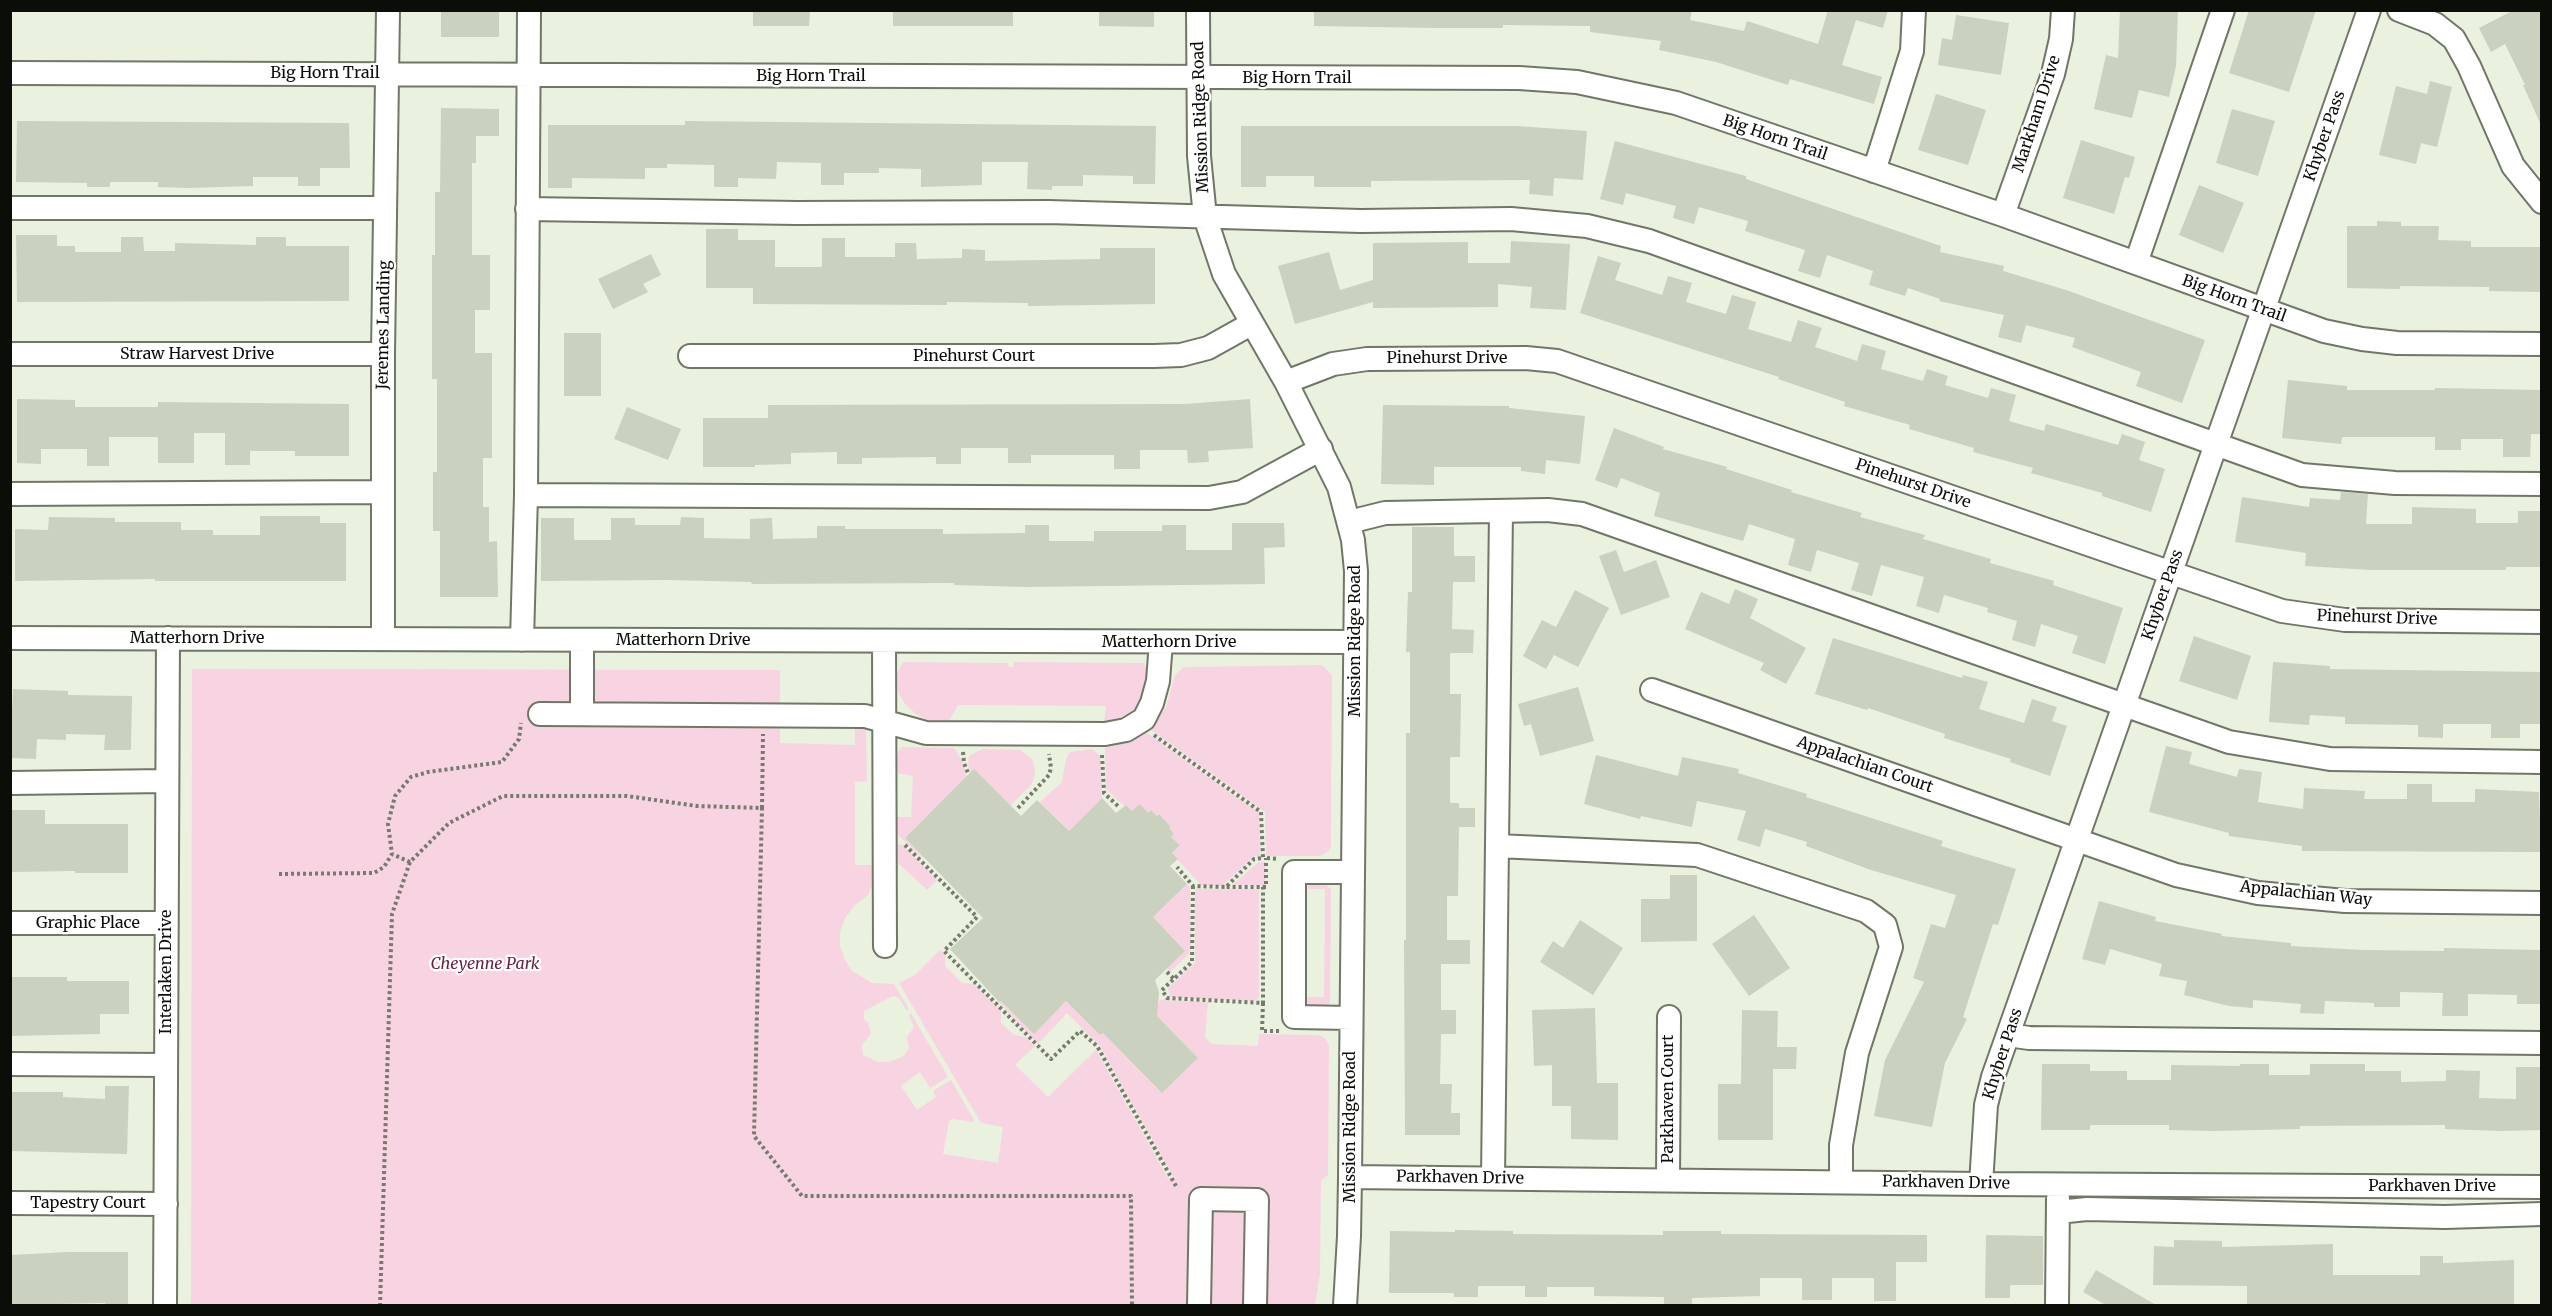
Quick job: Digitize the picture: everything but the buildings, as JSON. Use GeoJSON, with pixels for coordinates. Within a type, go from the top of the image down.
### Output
{"type":"FeatureCollection","features":[{"type":"Feature","properties":{"kind":"street","name":"Jeremes Landing"},"geometry":{"type":"LineString","coordinates":[[383,639],[383,354],[388,10]]}},
{"type":"Feature","properties":{"kind":"street"},"geometry":{"type":"LineString","coordinates":[[522,640],[526,495],[528,10]]}},
{"type":"Feature","properties":{"kind":"street","name":"Mission Ridge Road"},"geometry":{"type":"LineString","coordinates":[[1198,10],[1199,156],[1205,217],[1224,274],[1286,382],[1339,487],[1349,522],[1356,571],[1350,1176],[1344,1305]]}},
{"type":"Feature","properties":{"kind":"street"},"geometry":{"type":"LineString","coordinates":[[1874,171],[1912,51],[1914,10]]}},
{"type":"Feature","properties":{"kind":"street","name":"Markham Drive"},"geometry":{"type":"LineString","coordinates":[[2003,215],[2053,74],[2061,39],[2063,10]]}},
{"type":"Feature","properties":{"kind":"street"},"geometry":{"type":"LineString","coordinates":[[2136,263],[2223,10]]}},
{"type":"Feature","properties":{"kind":"street","name":"Khyber Pass"},"geometry":{"type":"LineString","coordinates":[[1981,1184],[1986,1105],[2008,1035],[2369,10]]}},
{"type":"Feature","properties":{"kind":"street"},"geometry":{"type":"LineString","coordinates":[[2399,10],[2435,24],[2454,39],[2469,66],[2513,166],[2541,202]]}},
{"type":"Feature","properties":{"kind":"street","name":"Big Horn Trail"},"geometry":{"type":"LineString","coordinates":[[10,73],[1518,78],[1577,82],[1676,103],[2003,215],[2324,331],[2397,343],[2541,344]]}},
{"type":"Feature","properties":{"kind":"street"},"geometry":{"type":"LineString","coordinates":[[10,208],[385,208]]}},
{"type":"Feature","properties":{"kind":"street"},"geometry":{"type":"LineString","coordinates":[[527,209],[797,213],[1047,212],[1361,221],[1511,219],[1587,226],[1649,241],[2217,442],[2302,475],[2395,483],[2541,484]]}},
{"type":"Feature","properties":{"kind":"street","name":"Pinehurst Court"},"geometry":{"type":"LineString","coordinates":[[690,356],[1181,355],[1208,348],[1251,324]]}},
{"type":"Feature","properties":{"kind":"street","name":"Straw Harvest Drive"},"geometry":{"type":"LineString","coordinates":[[10,354],[383,354]]}},
{"type":"Feature","properties":{"kind":"street","name":"Pinehurst Drive"},"geometry":{"type":"LineString","coordinates":[[1286,382],[1333,364],[1367,359],[1526,358],[1557,361],[2282,611],[2345,620],[2541,622]]}},
{"type":"Feature","properties":{"kind":"street"},"geometry":{"type":"LineString","coordinates":[[526,495],[1209,498],[1242,492],[1321,449]]}},
{"type":"Feature","properties":{"kind":"street"},"geometry":{"type":"LineString","coordinates":[[10,494],[383,492]]}},
{"type":"Feature","properties":{"kind":"street"},"geometry":{"type":"LineString","coordinates":[[1349,522],[1385,513],[1548,510],[1582,514],[2229,742],[2330,759],[2541,762]]}},
{"type":"Feature","properties":{"kind":"street"},"geometry":{"type":"LineString","coordinates":[[1494,1178],[1501,511]]}},
{"type":"Feature","properties":{"kind":"street","name":"Matterhorn Drive"},"geometry":{"type":"LineString","coordinates":[[10,638],[1355,642]]}},
{"type":"Feature","properties":{"kind":"street","name":"Interlaken Drive"},"geometry":{"type":"LineString","coordinates":[[165,1305],[168,638]]}},
{"type":"Feature","properties":{"kind":"street"},"geometry":{"type":"LineString","coordinates":[[582,640],[582,714]]}},
{"type":"Feature","properties":{"kind":"street"},"geometry":{"type":"LineString","coordinates":[[884,641],[885,946]]}},
{"type":"Feature","properties":{"kind":"street"},"geometry":{"type":"LineString","coordinates":[[540,714],[865,716],[926,733],[1105,734],[1126,730],[1144,719],[1152,703],[1158,681],[1161,642]]}},
{"type":"Feature","properties":{"kind":"street","name":"Appalachian Court"},"geometry":{"type":"LineString","coordinates":[[1652,690],[2078,841]]}},
{"type":"Feature","properties":{"kind":"street"},"geometry":{"type":"LineString","coordinates":[[10,783],[166,781]]}},
{"type":"Feature","properties":{"kind":"street","name":"Appalachian Way"},"geometry":{"type":"LineString","coordinates":[[2078,841],[2176,874],[2258,892],[2346,901],[2541,903]]}},
{"type":"Feature","properties":{"kind":"street"},"geometry":{"type":"LineString","coordinates":[[1497,846],[1697,855],[1866,911],[1885,925],[1891,947],[1857,1053],[1841,1145],[1841,1182]]}},
{"type":"Feature","properties":{"kind":"street"},"geometry":{"type":"LineString","coordinates":[[1351,1018],[1294,1017],[1294,872],[1353,872]]}},
{"type":"Feature","properties":{"kind":"street","name":"Graphic Place"},"geometry":{"type":"LineString","coordinates":[[10,923],[166,923]]}},
{"type":"Feature","properties":{"kind":"street","name":"Parkhaven Court"},"geometry":{"type":"LineString","coordinates":[[1668,1180],[1669,1017]]}},
{"type":"Feature","properties":{"kind":"street"},"geometry":{"type":"LineString","coordinates":[[2008,1035],[2029,1038],[2541,1042]]}},
{"type":"Feature","properties":{"kind":"street"},"geometry":{"type":"LineString","coordinates":[[10,1064],[166,1065]]}},
{"type":"Feature","properties":{"kind":"street","name":"Parkhaven Drive"},"geometry":{"type":"LineString","coordinates":[[1350,1176],[1981,1184],[2541,1187]]}},
{"type":"Feature","properties":{"kind":"street"},"geometry":{"type":"LineString","coordinates":[[2056,1305],[2058,1184]]}},
{"type":"Feature","properties":{"kind":"street"},"geometry":{"type":"LineString","coordinates":[[1199,1305],[1201,1198],[1257,1200],[1255,1305]]}},
{"type":"Feature","properties":{"kind":"street","name":"Tapestry Court"},"geometry":{"type":"LineString","coordinates":[[10,1203],[166,1204]]}},
{"type":"Feature","properties":{"kind":"street"},"geometry":{"type":"LineString","coordinates":[[2058,1212],[2087,1209],[2445,1217],[2541,1214]]}},
{"type":"Feature","properties":{"kind":"path"},"geometry":{"type":"LineString","coordinates":[[279,873],[374,873],[384,867],[392,854],[388,824],[395,796],[411,777],[502,762],[519,739],[521,717],[540,714]]}},
{"type":"Feature","properties":{"kind":"path"},"geometry":{"type":"LineString","coordinates":[[764,716],[754,1136],[802,1196],[1131,1196],[1132,1305]]}},
{"type":"Feature","properties":{"kind":"path"},"geometry":{"type":"LineString","coordinates":[[1146,729],[1261,812],[1263,858]]}},
{"type":"Feature","properties":{"kind":"path"},"geometry":{"type":"LineString","coordinates":[[964,745],[964,763],[968,773]]}},
{"type":"Feature","properties":{"kind":"path"},"geometry":{"type":"LineString","coordinates":[[1101,745],[1104,793],[1119,807]]}},
{"type":"Feature","properties":{"kind":"path"},"geometry":{"type":"LineString","coordinates":[[1018,808],[1049,775],[1051,760],[1047,748]]}},
{"type":"Feature","properties":{"kind":"path"},"geometry":{"type":"LineString","coordinates":[[380,1305],[392,914],[410,862],[449,823],[503,796],[627,796],[697,806],[762,808]]}},
{"type":"Feature","properties":{"kind":"path"},"geometry":{"type":"LineString","coordinates":[[898,838],[977,917],[944,951],[1051,1059],[1080,1031],[1097,1046],[1176,1186]]}},
{"type":"Feature","properties":{"kind":"path"},"geometry":{"type":"LineString","coordinates":[[392,854],[410,862]]}},
{"type":"Feature","properties":{"kind":"path"},"geometry":{"type":"LineString","coordinates":[[1193,886],[1226,887],[1266,887],[1267,858],[1254,860],[1226,887]]}},
{"type":"Feature","properties":{"kind":"path"},"geometry":{"type":"LineString","coordinates":[[1177,867],[1193,886],[1192,962],[1162,990],[1167,998],[1263,1004],[1263,887]]}},
{"type":"Feature","properties":{"kind":"path"},"geometry":{"type":"LineString","coordinates":[[1167,972],[1174,979]]}},
{"type":"Feature","properties":{"kind":"green space"},"geometry":{"type":"Polygon","coordinates":[[[903,662],[1008,663],[1009,667],[1013,667],[1014,662],[1144,663],[1149,673],[1146,692],[1137,709],[1111,722],[1104,722],[1106,706],[958,705],[948,723],[928,720],[916,714],[905,704],[896,682],[897,673],[903,662]]]}},
{"type":"Feature","properties":{"kind":"green space"},"geometry":{"type":"Polygon","coordinates":[[[1322,665],[1332,675],[1331,846],[1329,851],[1320,856],[1266,856],[1265,812],[1150,729],[1166,707],[1175,675],[1184,667],[1322,665]]]}},
{"type":"Feature","properties":{"kind":"green space","name":"Cheyenne Park"},"geometry":{"type":"Polygon","coordinates":[[[192,669],[780,670],[780,743],[855,745],[855,726],[866,726],[867,781],[855,782],[855,865],[873,865],[874,882],[868,895],[855,905],[845,918],[840,932],[840,946],[852,971],[872,983],[894,984],[909,1009],[906,1010],[899,998],[893,996],[864,1011],[864,1019],[868,1023],[871,1034],[862,1045],[863,1055],[878,1062],[889,1062],[904,1056],[909,1048],[907,1037],[914,1027],[909,1015],[911,1013],[948,1077],[930,1088],[920,1072],[901,1086],[917,1110],[936,1097],[933,1091],[951,1080],[975,1122],[953,1119],[949,1121],[943,1154],[998,1163],[1003,1127],[981,1123],[899,983],[915,975],[940,950],[945,954],[945,966],[962,983],[974,984],[1001,1011],[1001,1023],[1014,1035],[1026,1037],[1035,1046],[1015,1065],[1048,1097],[1096,1050],[1168,1178],[1174,1178],[1100,1046],[1067,1013],[1038,1044],[999,1002],[1001,1001],[1034,1033],[1066,1001],[1100,1035],[1103,1033],[1162,1093],[1198,1058],[1153,1012],[1160,1000],[1208,1002],[1205,1037],[1211,1044],[1258,1046],[1259,1034],[1319,1035],[1326,1039],[1329,1046],[1328,1175],[1321,1180],[1320,1274],[1315,1305],[191,1306],[192,669]]]}},
{"type":"Feature","properties":{"kind":"green space"},"geometry":{"type":"Polygon","coordinates":[[[1146,732],[1259,813],[1260,856],[1254,856],[1222,886],[1201,885],[1178,860],[1172,853],[1180,845],[1171,837],[1174,834],[1169,828],[1171,827],[1159,814],[1157,816],[1151,810],[1148,813],[1132,811],[1106,789],[1105,748],[1130,742],[1146,732]]]}},
{"type":"Feature","properties":{"kind":"green space"},"geometry":{"type":"Polygon","coordinates":[[[901,747],[954,748],[961,759],[967,777],[905,838],[922,858],[896,833],[897,817],[911,817],[913,776],[896,773],[896,756],[901,747]]]}},
{"type":"Feature","properties":{"kind":"green space"},"geometry":{"type":"Polygon","coordinates":[[[983,749],[1020,750],[1033,760],[1035,774],[1032,784],[1010,806],[971,773],[968,767],[969,756],[983,749]]]}},
{"type":"Feature","properties":{"kind":"green space"},"geometry":{"type":"Polygon","coordinates":[[[1092,749],[1100,756],[1102,798],[1069,831],[1040,802],[1062,782],[1066,759],[1070,752],[1092,749]]]}},
{"type":"Feature","properties":{"kind":"green space"},"geometry":{"type":"Polygon","coordinates":[[[902,844],[937,880],[927,890],[898,863],[896,845],[902,844]]]}},
{"type":"Feature","properties":{"kind":"green space"},"geometry":{"type":"Polygon","coordinates":[[[1259,862],[1265,862],[1265,885],[1232,885],[1259,862]]]}},
{"type":"Feature","properties":{"kind":"green space"},"geometry":{"type":"Polygon","coordinates":[[[1187,884],[1190,887],[1191,948],[1189,954],[1170,972],[1167,968],[1185,951],[1153,917],[1187,884]]]}},
{"type":"Feature","properties":{"kind":"green space"},"geometry":{"type":"Polygon","coordinates":[[[1308,885],[1326,885],[1331,889],[1330,1003],[1325,1006],[1309,1006],[1306,1002],[1308,997],[1324,997],[1325,889],[1308,889],[1308,885]]]}},
{"type":"Feature","properties":{"kind":"green space"},"geometry":{"type":"Polygon","coordinates":[[[1195,889],[1259,889],[1259,997],[1255,1001],[1170,997],[1168,988],[1195,963],[1195,889]]]}}]}
